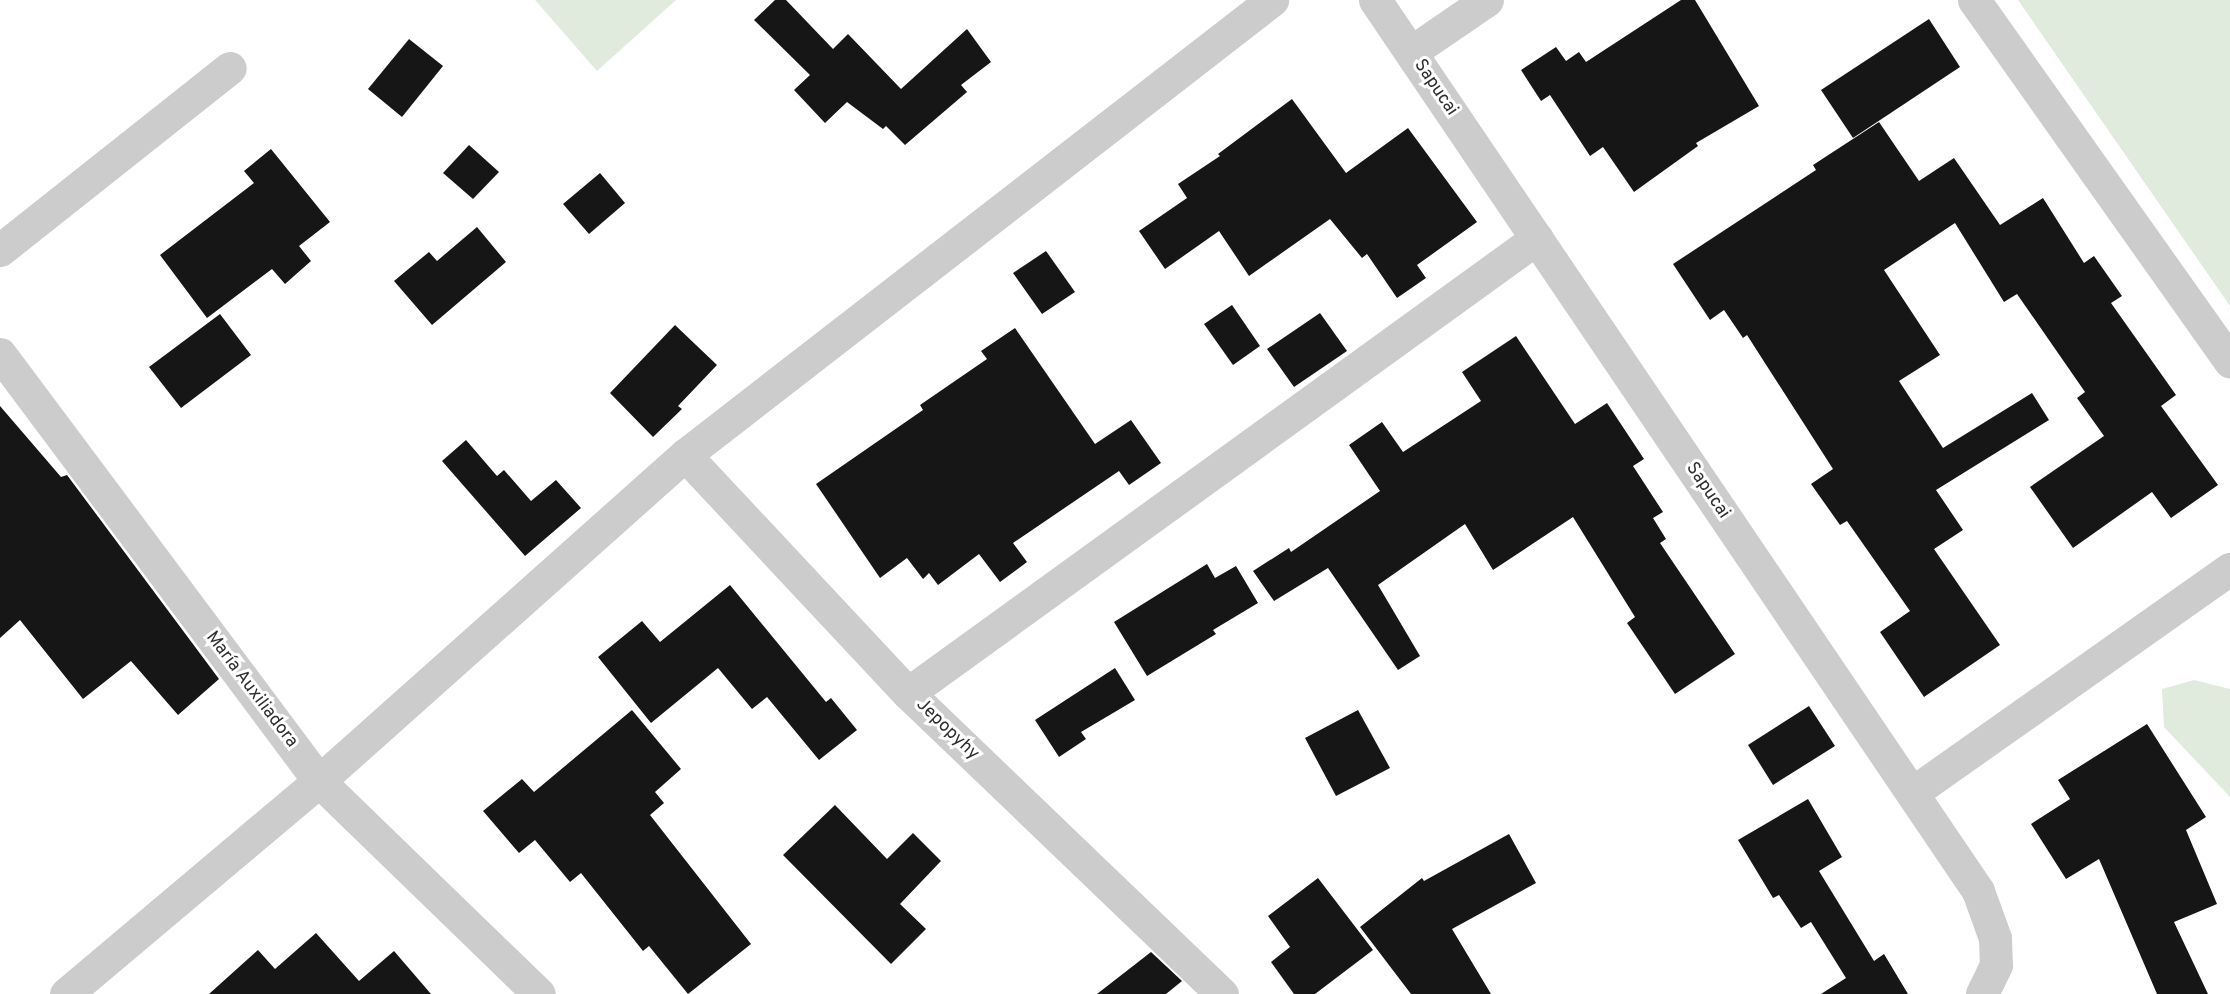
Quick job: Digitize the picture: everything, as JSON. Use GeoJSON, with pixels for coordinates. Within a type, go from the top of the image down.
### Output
{"type":"FeatureCollection","features":[{"type":"Feature","properties":{"kind":"street"},"geometry":{"type":"LineString","coordinates":[[66,994],[319,781],[685,455],[1272,0]]}},
{"type":"Feature","properties":{"kind":"street","name":"Sapucai"},"geometry":{"type":"LineString","coordinates":[[1375,0],[1978,891],[1995,938],[1996,965],[1982,994]]}},
{"type":"Feature","properties":{"kind":"street"},"geometry":{"type":"LineString","coordinates":[[1411,52],[1487,0]]}},
{"type":"Feature","properties":{"kind":"street"},"geometry":{"type":"LineString","coordinates":[[1974,0],[2230,362]]}},
{"type":"Feature","properties":{"kind":"street"},"geometry":{"type":"LineString","coordinates":[[0,250],[230,68]]}},
{"type":"Feature","properties":{"kind":"street"},"geometry":{"type":"LineString","coordinates":[[908,693],[1537,238]]}},
{"type":"Feature","properties":{"kind":"street","name":"María Auxiliadora"},"geometry":{"type":"LineString","coordinates":[[0,354],[319,781],[539,994]]}},
{"type":"Feature","properties":{"kind":"street","name":"Jepopyhy"},"geometry":{"type":"LineString","coordinates":[[685,455],[908,693],[1222,994]]}},
{"type":"Feature","properties":{"kind":"street"},"geometry":{"type":"LineString","coordinates":[[1912,793],[2230,569]]}},
{"type":"Feature","properties":{"kind":"shaded area"},"geometry":{"type":"Polygon","coordinates":[[[535,0],[676,0],[597,71],[535,0]]]}},
{"type":"Feature","properties":{"kind":"shaded area"},"geometry":{"type":"Polygon","coordinates":[[[2018,0],[2230,0],[2230,306],[2018,0]]]}},
{"type":"Feature","properties":{"kind":"shaded area"},"geometry":{"type":"Polygon","coordinates":[[[2194,680],[2230,689],[2230,797],[2164,727],[2162,689],[2194,680]]]}},
{"type":"Feature","properties":{"kind":"building"},"geometry":{"type":"Polygon","coordinates":[[[775,0],[786,0],[833,49],[848,34],[901,89],[967,29],[991,62],[961,85],[967,92],[905,145],[886,126],[883,129],[847,102],[825,123],[794,90],[810,75],[754,20],[775,0]]]}},
{"type":"Feature","properties":{"kind":"building"},"geometry":{"type":"Polygon","coordinates":[[[1681,0],[1695,0],[1759,106],[1696,143],[1698,146],[1634,192],[1603,147],[1590,156],[1550,95],[1541,101],[1521,70],[1556,47],[1566,61],[1579,52],[1586,62],[1681,0]]]}},
{"type":"Feature","properties":{"kind":"building"},"geometry":{"type":"Polygon","coordinates":[[[1929,19],[1960,67],[1853,138],[1821,90],[1929,19]]]}},
{"type":"Feature","properties":{"kind":"building"},"geometry":{"type":"Polygon","coordinates":[[[409,39],[443,66],[402,117],[368,89],[409,39]]]}},
{"type":"Feature","properties":{"kind":"building"},"geometry":{"type":"Polygon","coordinates":[[[1292,99],[1346,173],[1408,128],[1477,222],[1417,265],[1426,278],[1397,298],[1367,254],[1362,258],[1330,219],[1249,276],[1219,231],[1165,269],[1139,231],[1187,198],[1178,184],[1220,156],[1218,154],[1292,99]]]}},
{"type":"Feature","properties":{"kind":"building"},"geometry":{"type":"Polygon","coordinates":[[[1879,122],[1919,181],[1954,158],[2000,225],[2043,198],[2084,263],[2094,256],[2122,296],[2111,303],[2176,395],[2161,406],[2218,485],[2171,518],[2152,492],[2073,548],[2030,487],[2104,436],[2077,398],[2085,392],[2017,294],[2004,302],[1955,223],[1884,270],[1940,355],[1899,381],[1943,448],[2032,393],[2049,420],[1936,490],[1963,530],[1934,549],[2000,645],[1924,697],[1880,632],[1910,611],[1847,521],[1840,525],[1811,484],[1833,469],[1747,335],[1743,338],[1724,310],[1710,320],[1673,264],[1816,170],[1813,165],[1879,122]]]}},
{"type":"Feature","properties":{"kind":"building"},"geometry":{"type":"Polygon","coordinates":[[[469,145],[499,172],[473,199],[443,173],[469,145]]]}},
{"type":"Feature","properties":{"kind":"building"},"geometry":{"type":"Polygon","coordinates":[[[271,149],[330,222],[299,246],[311,261],[285,284],[272,269],[207,318],[160,255],[254,183],[244,171],[271,149]]]}},
{"type":"Feature","properties":{"kind":"building"},"geometry":{"type":"Polygon","coordinates":[[[600,173],[625,203],[589,234],[563,204],[600,173]]]}},
{"type":"Feature","properties":{"kind":"building"},"geometry":{"type":"Polygon","coordinates":[[[477,227],[506,262],[432,325],[394,281],[429,252],[437,261],[477,227]]]}},
{"type":"Feature","properties":{"kind":"building"},"geometry":{"type":"Polygon","coordinates":[[[1046,251],[1075,292],[1042,314],[1013,273],[1046,251]]]}},
{"type":"Feature","properties":{"kind":"building"},"geometry":{"type":"Polygon","coordinates":[[[1232,305],[1260,346],[1233,365],[1204,324],[1232,305]]]}},
{"type":"Feature","properties":{"kind":"building"},"geometry":{"type":"Polygon","coordinates":[[[1320,313],[1347,351],[1294,387],[1267,349],[1320,313]]]}},
{"type":"Feature","properties":{"kind":"building"},"geometry":{"type":"Polygon","coordinates":[[[220,314],[251,355],[181,408],[149,367],[220,314]]]}},
{"type":"Feature","properties":{"kind":"building"},"geometry":{"type":"Polygon","coordinates":[[[675,325],[717,365],[678,406],[682,409],[653,437],[610,393],[675,325]]]}},
{"type":"Feature","properties":{"kind":"building"},"geometry":{"type":"Polygon","coordinates":[[[1015,328],[1095,444],[1131,420],[1161,463],[1129,485],[1119,471],[1013,543],[1027,562],[1000,582],[979,554],[938,585],[929,573],[923,579],[907,558],[880,578],[816,484],[923,410],[920,405],[987,359],[981,351],[1015,328]]]}},
{"type":"Feature","properties":{"kind":"building"},"geometry":{"type":"Polygon","coordinates":[[[1516,336],[1575,424],[1607,403],[1644,459],[1633,466],[1663,512],[1653,518],[1666,539],[1660,543],[1735,654],[1675,694],[1627,623],[1635,617],[1573,517],[1493,570],[1465,524],[1378,585],[1420,656],[1398,670],[1328,568],[1274,601],[1253,571],[1289,548],[1291,552],[1380,491],[1349,445],[1382,422],[1403,452],[1481,401],[1462,372],[1516,336]]]}},
{"type":"Feature","properties":{"kind":"building"},"geometry":{"type":"Polygon","coordinates":[[[0,406],[61,477],[67,475],[219,679],[178,715],[131,661],[83,699],[20,620],[0,638],[0,406]]]}},
{"type":"Feature","properties":{"kind":"building"},"geometry":{"type":"Polygon","coordinates":[[[466,440],[497,476],[504,470],[531,501],[556,480],[581,508],[525,556],[442,461],[466,440]]]}},
{"type":"Feature","properties":{"kind":"building"},"geometry":{"type":"Polygon","coordinates":[[[1207,564],[1215,578],[1236,566],[1258,603],[1213,630],[1216,634],[1147,676],[1114,622],[1207,564]]]}},
{"type":"Feature","properties":{"kind":"building"},"geometry":{"type":"Polygon","coordinates":[[[730,585],[826,702],[831,698],[857,730],[819,760],[767,697],[752,709],[718,668],[651,723],[598,657],[642,621],[660,642],[730,585]]]}},
{"type":"Feature","properties":{"kind":"building"},"geometry":{"type":"Polygon","coordinates":[[[1115,668],[1135,700],[1081,732],[1086,739],[1059,757],[1035,720],[1115,668]]]}},
{"type":"Feature","properties":{"kind":"building"},"geometry":{"type":"Polygon","coordinates":[[[1809,706],[1835,746],[1773,785],[1748,745],[1809,706]]]}},
{"type":"Feature","properties":{"kind":"building"},"geometry":{"type":"Polygon","coordinates":[[[632,710],[681,769],[655,792],[664,803],[650,815],[751,944],[688,994],[649,946],[643,951],[581,873],[570,882],[535,840],[519,853],[483,811],[522,779],[534,792],[632,710]]]}},
{"type":"Feature","properties":{"kind":"building"},"geometry":{"type":"Polygon","coordinates":[[[1358,710],[1390,768],[1336,796],[1305,738],[1358,710]]]}},
{"type":"Feature","properties":{"kind":"building"},"geometry":{"type":"Polygon","coordinates":[[[2147,724],[2206,817],[2186,830],[2217,904],[2174,922],[2208,994],[2157,994],[2099,859],[2066,879],[2031,824],[2070,799],[2058,780],[2147,724]]]}},
{"type":"Feature","properties":{"kind":"building"},"geometry":{"type":"Polygon","coordinates":[[[1808,799],[1842,857],[1819,871],[1874,961],[1884,954],[1908,994],[1821,994],[1846,978],[1811,922],[1801,928],[1779,895],[1773,898],[1738,840],[1808,799]]]}},
{"type":"Feature","properties":{"kind":"building"},"geometry":{"type":"Polygon","coordinates":[[[835,805],[887,859],[913,833],[941,861],[900,904],[926,929],[891,964],[783,855],[835,805]]]}},
{"type":"Feature","properties":{"kind":"building"},"geometry":{"type":"Polygon","coordinates":[[[1509,834],[1536,883],[1452,929],[1491,994],[1411,994],[1360,927],[1422,878],[1424,881],[1509,834]]]}},
{"type":"Feature","properties":{"kind":"building"},"geometry":{"type":"Polygon","coordinates":[[[1318,878],[1373,950],[1315,994],[1294,994],[1271,962],[1290,947],[1268,916],[1318,878]]]}},
{"type":"Feature","properties":{"kind":"building"},"geometry":{"type":"Polygon","coordinates":[[[316,933],[359,981],[394,951],[431,994],[209,994],[258,950],[275,969],[316,933]]]}},
{"type":"Feature","properties":{"kind":"building"},"geometry":{"type":"Polygon","coordinates":[[[1151,952],[1182,981],[1166,994],[1097,994],[1151,952]]]}}]}
